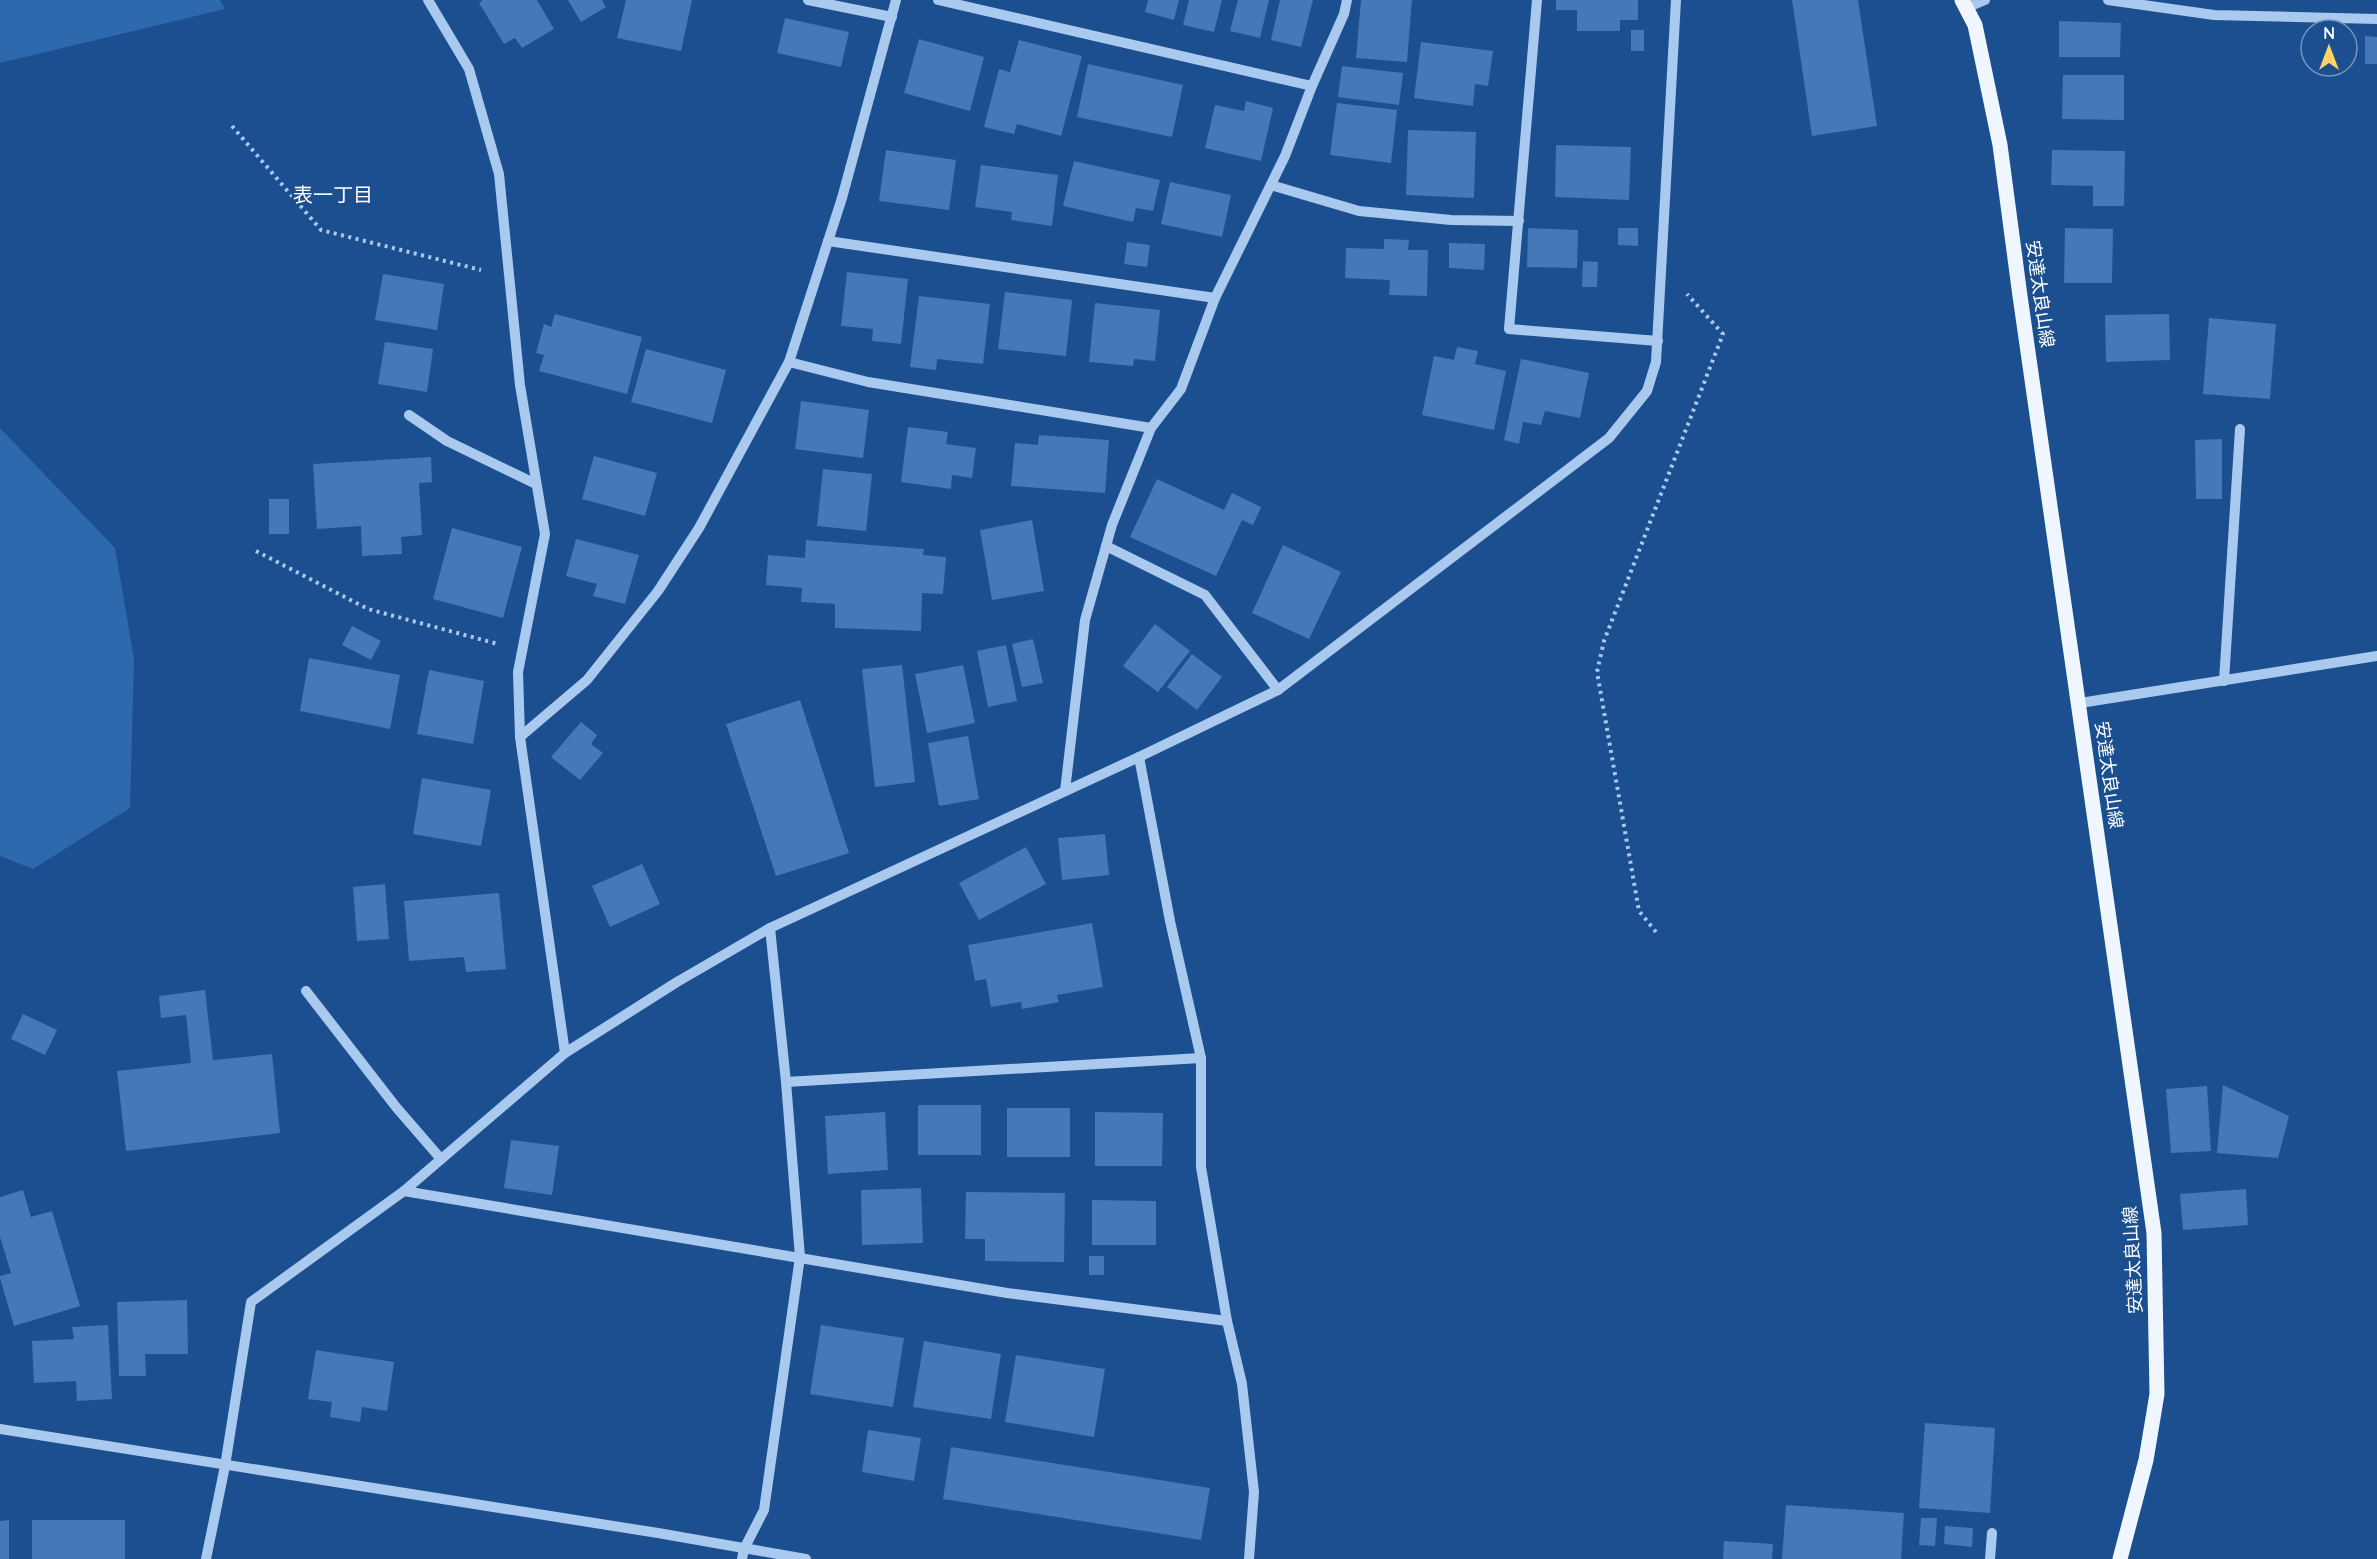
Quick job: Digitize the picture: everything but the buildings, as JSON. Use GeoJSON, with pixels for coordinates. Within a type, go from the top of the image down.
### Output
{"type":"FeatureCollection","features":[{"type":"Feature","properties":{"kind":"main road","name":"安達太良山線"},"geometry":{"type":"LineString","coordinates":[[1964,4],[1975,25],[2000,145],[2154,1233],[2157,1394],[2146,1460],[2120,1559]]}},
{"type":"Feature","properties":{"kind":"street"},"geometry":{"type":"LineString","coordinates":[[428,0],[469,69],[499,174],[520,385],[545,534],[518,672],[520,737],[565,1053]]}},
{"type":"Feature","properties":{"kind":"street"},"geometry":{"type":"LineString","coordinates":[[808,0],[892,17]]}},
{"type":"Feature","properties":{"kind":"street"},"geometry":{"type":"LineString","coordinates":[[520,737],[587,680],[658,591],[699,528],[789,362],[828,241],[897,0]]}},
{"type":"Feature","properties":{"kind":"street"},"geometry":{"type":"LineString","coordinates":[[938,0],[1312,86]]}},
{"type":"Feature","properties":{"kind":"street"},"geometry":{"type":"LineString","coordinates":[[1065,791],[1084,620],[1112,525],[1151,428],[1181,389],[1215,298],[1285,156],[1312,86],[1344,14],[1347,0]]}},
{"type":"Feature","properties":{"kind":"street"},"geometry":{"type":"LineString","coordinates":[[1537,0],[1509,329],[1658,341]]}},
{"type":"Feature","properties":{"kind":"street"},"geometry":{"type":"LineString","coordinates":[[206,1559],[225,1466],[251,1302],[404,1191],[565,1053],[677,982],[770,928],[1139,758],[1278,690],[1609,438],[1647,391],[1656,362],[1676,0]]}},
{"type":"Feature","properties":{"kind":"street"},"geometry":{"type":"LineString","coordinates":[[1964,4],[1985,0]]}},
{"type":"Feature","properties":{"kind":"street"},"geometry":{"type":"LineString","coordinates":[[2108,0],[2214,15],[2377,20]]}},
{"type":"Feature","properties":{"kind":"street"},"geometry":{"type":"LineString","coordinates":[[1271,184],[1359,211],[1451,220],[1518,221]]}},
{"type":"Feature","properties":{"kind":"street"},"geometry":{"type":"LineString","coordinates":[[828,241],[1215,298]]}},
{"type":"Feature","properties":{"kind":"street"},"geometry":{"type":"LineString","coordinates":[[789,362],[868,382],[1151,428]]}},
{"type":"Feature","properties":{"kind":"street"},"geometry":{"type":"LineString","coordinates":[[409,415],[447,441],[536,484]]}},
{"type":"Feature","properties":{"kind":"street"},"geometry":{"type":"LineString","coordinates":[[2224,681],[2240,429]]}},
{"type":"Feature","properties":{"kind":"street"},"geometry":{"type":"LineString","coordinates":[[1106,546],[1205,595],[1278,690]]}},
{"type":"Feature","properties":{"kind":"street"},"geometry":{"type":"LineString","coordinates":[[2080,703],[2377,656]]}},
{"type":"Feature","properties":{"kind":"street"},"geometry":{"type":"LineString","coordinates":[[1139,758],[1170,921],[1201,1058],[1201,1167],[1227,1322],[1242,1384],[1254,1492],[1249,1559]]}},
{"type":"Feature","properties":{"kind":"street"},"geometry":{"type":"LineString","coordinates":[[743,1554],[764,1510],[800,1257],[786,1082],[770,928]]}},
{"type":"Feature","properties":{"kind":"street"},"geometry":{"type":"LineString","coordinates":[[306,991],[396,1107],[441,1159]]}},
{"type":"Feature","properties":{"kind":"street"},"geometry":{"type":"LineString","coordinates":[[786,1082],[1201,1058]]}},
{"type":"Feature","properties":{"kind":"street"},"geometry":{"type":"LineString","coordinates":[[404,1191],[1007,1293],[1227,1322]]}},
{"type":"Feature","properties":{"kind":"street"},"geometry":{"type":"LineString","coordinates":[[0,1430],[743,1554],[806,1559]]}},
{"type":"Feature","properties":{"kind":"street"},"geometry":{"type":"LineString","coordinates":[[1990,1559],[1992,1533]]}},
{"type":"Feature","properties":{"kind":"path"},"geometry":{"type":"LineString","coordinates":[[232,126],[321,231],[508,277]]}},
{"type":"Feature","properties":{"kind":"path"},"geometry":{"type":"LineString","coordinates":[[1656,932],[1639,911],[1597,672],[1604,642],[1723,334],[1662,267]]}},
{"type":"Feature","properties":{"kind":"path"},"geometry":{"type":"LineString","coordinates":[[256,551],[368,609],[523,650]]}},
{"type":"Feature","properties":{"kind":"shaded area"},"geometry":{"type":"Polygon","coordinates":[[[0,0],[220,0],[225,9],[0,63],[0,0]]]}},
{"type":"Feature","properties":{"kind":"shaded area"},"geometry":{"type":"Polygon","coordinates":[[[0,428],[115,548],[134,659],[130,808],[33,869],[0,856],[0,428]]]}},
{"type":"Feature","properties":{"kind":"district","name":"表一丁目"},"geometry":{"type":"Point","coordinates":[333,195]}}]}
